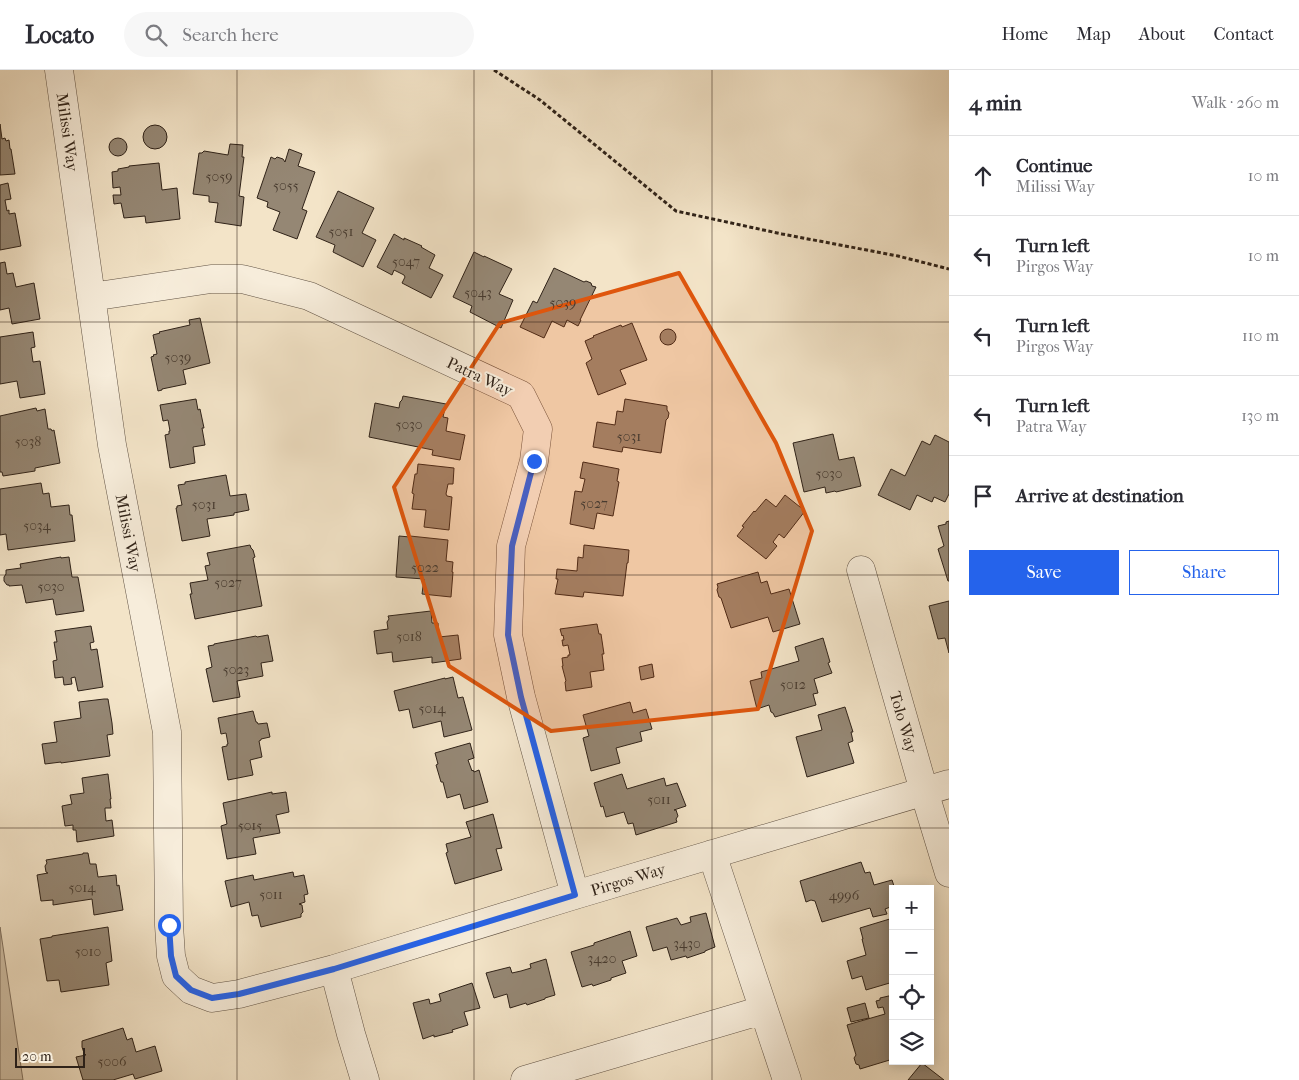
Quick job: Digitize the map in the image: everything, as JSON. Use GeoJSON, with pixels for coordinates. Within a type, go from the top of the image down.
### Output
{"type":"FeatureCollection","features":[{"type":"Feature","properties":{"kind":"street","name":"Milissi Way"},"geometry":{"type":"LineString","coordinates":[[59,70],[112,445],[167,732],[171,956],[176,976],[191,990]]}},
{"type":"Feature","properties":{"kind":"street","name":"Patra Way"},"geometry":{"type":"LineString","coordinates":[[91,297],[211,279],[242,279],[309,296],[521,395],[538,429],[534,461],[512,546],[508,635],[521,697],[575,895]]}},
{"type":"Feature","properties":{"kind":"street","name":"Tolo Way"},"geometry":{"type":"LineString","coordinates":[[861,570],[936,787],[949,873]]}},
{"type":"Feature","properties":{"kind":"street","name":"Pirgos Way"},"geometry":{"type":"LineString","coordinates":[[191,990],[212,998],[239,994],[334,969],[936,787]]}},
{"type":"Feature","properties":{"kind":"street"},"geometry":{"type":"LineString","coordinates":[[712,854],[787,1080]]}},
{"type":"Feature","properties":{"kind":"street"},"geometry":{"type":"LineString","coordinates":[[334,969],[365,1080]]}},
{"type":"Feature","properties":{"kind":"street"},"geometry":{"type":"LineString","coordinates":[[525,1080],[763,1010]]}},
{"type":"Feature","properties":{"kind":"path"},"geometry":{"type":"LineString","coordinates":[[494,70],[540,100],[676,211],[898,256],[949,269]]}},
{"type":"Feature","properties":{"kind":"highlighted area"},"geometry":{"type":"Polygon","coordinates":[[[679,273],[776,443],[812,531],[758,709],[551,731],[449,666],[394,487],[500,323],[679,273]]]}},
{"type":"Feature","properties":{"kind":"shaded area"},"geometry":{"type":"Polygon","coordinates":[[[0,927],[23,1080],[0,1080],[0,927]]]}},
{"type":"Feature","properties":{"kind":"building"},"geometry":{"type":"Polygon","coordinates":[[[0,124],[2,139],[9,140],[15,174],[0,175],[0,124]]]}},
{"type":"Feature","properties":{"kind":"building"},"geometry":{"type":"Polygon","coordinates":[[[155,125],[160,126],[166,132],[166,142],[160,148],[155,149],[150,148],[144,142],[143,137],[144,132],[150,126],[155,125]]]}},
{"type":"Feature","properties":{"kind":"building"},"geometry":{"type":"Polygon","coordinates":[[[118,138],[124,141],[127,147],[124,153],[118,156],[112,153],[109,147],[112,141],[118,138]]]}},
{"type":"Feature","properties":{"kind":"building"},"geometry":{"type":"Polygon","coordinates":[[[230,144],[243,145],[242,157],[244,157],[239,196],[244,197],[241,226],[215,222],[218,203],[209,202],[209,196],[193,194],[199,153],[204,151],[228,155],[230,144]]]}},
{"type":"Feature","properties":{"kind":"building"},"geometry":{"type":"Polygon","coordinates":[[[289,149],[302,154],[298,166],[315,172],[302,209],[307,211],[297,239],[273,230],[280,212],[267,207],[268,202],[257,198],[271,157],[283,159],[285,162],[289,149]]]}},
{"type":"Feature","properties":{"kind":"building"},"geometry":{"type":"Polygon","coordinates":[[[159,163],[162,190],[177,188],[180,219],[146,223],[145,216],[124,218],[121,203],[114,204],[113,195],[121,195],[120,187],[113,188],[112,172],[129,166],[159,163]]]}},
{"type":"Feature","properties":{"kind":"building"},"geometry":{"type":"Polygon","coordinates":[[[8,183],[11,199],[5,200],[7,211],[9,210],[9,214],[15,213],[21,246],[0,250],[0,185],[8,183]]]}},
{"type":"Feature","properties":{"kind":"building"},"geometry":{"type":"Polygon","coordinates":[[[338,191],[374,208],[362,233],[376,240],[363,267],[333,252],[335,245],[316,237],[338,191]]]}},
{"type":"Feature","properties":{"kind":"building"},"geometry":{"type":"Polygon","coordinates":[[[394,234],[404,240],[404,238],[422,246],[435,255],[429,268],[443,275],[431,298],[402,283],[404,275],[394,270],[392,275],[377,267],[394,234]]]}},
{"type":"Feature","properties":{"kind":"building"},"geometry":{"type":"Polygon","coordinates":[[[474,252],[512,269],[499,294],[513,300],[501,328],[470,312],[472,306],[453,297],[474,252]]]}},
{"type":"Feature","properties":{"kind":"building"},"geometry":{"type":"Polygon","coordinates":[[[5,262],[7,274],[13,273],[16,287],[34,283],[40,319],[12,324],[9,308],[0,310],[0,263],[5,262]]]}},
{"type":"Feature","properties":{"kind":"building"},"geometry":{"type":"Polygon","coordinates":[[[554,268],[584,282],[591,283],[592,286],[596,287],[578,326],[567,320],[564,327],[552,321],[544,338],[520,327],[533,301],[537,303],[554,268]]]}},
{"type":"Feature","properties":{"kind":"building"},"geometry":{"type":"Polygon","coordinates":[[[200,318],[210,363],[183,370],[186,384],[158,391],[151,357],[157,354],[153,335],[190,325],[189,320],[200,318]]]}},
{"type":"Feature","properties":{"kind":"building"},"geometry":{"type":"Polygon","coordinates":[[[632,323],[647,360],[620,370],[626,384],[598,395],[586,363],[592,359],[585,341],[621,325],[622,327],[632,323]]]}},
{"type":"Feature","properties":{"kind":"building"},"geometry":{"type":"Polygon","coordinates":[[[668,329],[676,337],[668,345],[660,337],[668,329]]]}},
{"type":"Feature","properties":{"kind":"building"},"geometry":{"type":"Polygon","coordinates":[[[33,332],[35,347],[31,348],[33,362],[40,361],[45,394],[20,398],[17,381],[0,384],[0,337],[33,332]]]}},
{"type":"Feature","properties":{"kind":"building"},"geometry":{"type":"Polygon","coordinates":[[[403,396],[446,404],[443,417],[448,418],[446,431],[465,435],[460,460],[432,455],[433,450],[369,437],[375,403],[399,408],[403,396]]]}},
{"type":"Feature","properties":{"kind":"building"},"geometry":{"type":"Polygon","coordinates":[[[196,399],[204,428],[202,428],[205,445],[193,447],[195,463],[170,468],[165,435],[169,434],[170,431],[168,420],[163,421],[160,405],[196,399]]]}},
{"type":"Feature","properties":{"kind":"building"},"geometry":{"type":"Polygon","coordinates":[[[625,399],[667,406],[669,413],[666,420],[661,453],[623,447],[622,452],[593,447],[597,422],[615,425],[617,411],[623,412],[625,399]]]}},
{"type":"Feature","properties":{"kind":"building"},"geometry":{"type":"Polygon","coordinates":[[[36,408],[37,411],[45,409],[48,429],[54,430],[60,463],[35,468],[35,471],[3,476],[2,472],[0,472],[0,416],[36,408]]]}},
{"type":"Feature","properties":{"kind":"building"},"geometry":{"type":"Polygon","coordinates":[[[833,434],[839,460],[854,457],[861,486],[836,492],[826,493],[825,487],[804,492],[793,443],[833,434]]]}},
{"type":"Feature","properties":{"kind":"building"},"geometry":{"type":"Polygon","coordinates":[[[935,435],[949,442],[949,494],[945,502],[934,497],[932,502],[917,495],[910,510],[878,495],[891,469],[905,476],[922,441],[930,445],[935,435]]]}},
{"type":"Feature","properties":{"kind":"building"},"geometry":{"type":"Polygon","coordinates":[[[583,462],[619,469],[617,481],[619,482],[613,516],[597,513],[594,529],[570,524],[575,491],[582,492],[585,479],[580,478],[583,462]]]}},
{"type":"Feature","properties":{"kind":"building"},"geometry":{"type":"Polygon","coordinates":[[[418,464],[454,468],[453,484],[448,484],[446,494],[452,497],[449,530],[424,527],[426,510],[412,509],[414,494],[412,493],[418,464]]]}},
{"type":"Feature","properties":{"kind":"building"},"geometry":{"type":"Polygon","coordinates":[[[226,475],[230,496],[246,494],[249,510],[234,513],[234,515],[207,519],[210,536],[182,541],[176,508],[182,505],[178,485],[185,484],[185,482],[226,475]]]}},
{"type":"Feature","properties":{"kind":"building"},"geometry":{"type":"Polygon","coordinates":[[[41,483],[43,494],[49,493],[51,507],[69,505],[75,541],[8,550],[6,534],[0,535],[0,489],[41,483]]]}},
{"type":"Feature","properties":{"kind":"building"},"geometry":{"type":"Polygon","coordinates":[[[785,495],[805,511],[784,538],[779,534],[773,542],[777,546],[766,559],[737,536],[744,527],[742,526],[766,499],[776,507],[785,495]]]}},
{"type":"Feature","properties":{"kind":"building"},"geometry":{"type":"Polygon","coordinates":[[[949,521],[948,581],[938,549],[944,546],[938,526],[949,521]]]}},
{"type":"Feature","properties":{"kind":"building"},"geometry":{"type":"Polygon","coordinates":[[[399,536],[448,540],[446,561],[453,562],[451,597],[422,594],[424,579],[396,577],[399,536]]]}},
{"type":"Feature","properties":{"kind":"building"},"geometry":{"type":"Polygon","coordinates":[[[250,545],[255,557],[253,558],[262,606],[195,619],[190,594],[192,594],[190,583],[208,580],[205,566],[210,565],[207,553],[250,545]]]}},
{"type":"Feature","properties":{"kind":"building"},"geometry":{"type":"Polygon","coordinates":[[[584,545],[629,550],[623,596],[584,592],[583,597],[555,594],[558,579],[556,579],[557,569],[577,571],[578,557],[583,558],[584,545]]]}},
{"type":"Feature","properties":{"kind":"building"},"geometry":{"type":"Polygon","coordinates":[[[69,557],[72,577],[78,577],[84,611],[56,615],[53,599],[26,603],[22,585],[9,586],[4,581],[6,570],[21,568],[20,564],[69,557]]]}},
{"type":"Feature","properties":{"kind":"building"},"geometry":{"type":"Polygon","coordinates":[[[758,572],[761,583],[767,581],[771,594],[789,589],[800,624],[773,632],[768,617],[731,628],[721,598],[719,597],[717,584],[758,572]]]}},
{"type":"Feature","properties":{"kind":"building"},"geometry":{"type":"Polygon","coordinates":[[[949,601],[949,653],[945,638],[938,639],[929,606],[949,601]]]}},
{"type":"Feature","properties":{"kind":"building"},"geometry":{"type":"Polygon","coordinates":[[[431,611],[432,623],[438,623],[439,637],[458,635],[461,659],[432,663],[432,657],[393,662],[392,652],[377,654],[374,631],[388,629],[388,616],[431,611]]]}},
{"type":"Feature","properties":{"kind":"building"},"geometry":{"type":"Polygon","coordinates":[[[597,624],[599,634],[601,634],[604,670],[590,672],[592,687],[566,691],[562,658],[570,655],[568,645],[563,646],[562,640],[564,640],[560,629],[597,624]]]}},
{"type":"Feature","properties":{"kind":"building"},"geometry":{"type":"Polygon","coordinates":[[[91,626],[94,642],[90,643],[91,650],[97,649],[103,687],[78,691],[75,677],[71,678],[72,684],[64,685],[63,677],[55,678],[53,661],[57,660],[54,642],[57,642],[55,631],[91,626]]]}},
{"type":"Feature","properties":{"kind":"building"},"geometry":{"type":"Polygon","coordinates":[[[268,635],[273,661],[261,663],[263,676],[237,681],[240,697],[213,702],[206,669],[212,667],[208,646],[268,635]]]}},
{"type":"Feature","properties":{"kind":"building"},"geometry":{"type":"Polygon","coordinates":[[[823,638],[832,673],[814,679],[818,693],[813,694],[816,705],[775,717],[769,705],[757,709],[750,681],[762,678],[761,672],[799,661],[795,647],[823,638]]]}},
{"type":"Feature","properties":{"kind":"building"},"geometry":{"type":"Polygon","coordinates":[[[652,664],[654,677],[641,680],[639,667],[652,664]]]}},
{"type":"Feature","properties":{"kind":"building"},"geometry":{"type":"Polygon","coordinates":[[[453,677],[458,698],[463,697],[472,730],[444,737],[441,721],[413,728],[409,709],[399,711],[394,691],[453,677]]]}},
{"type":"Feature","properties":{"kind":"building"},"geometry":{"type":"Polygon","coordinates":[[[108,699],[112,723],[113,734],[107,735],[110,756],[45,764],[42,744],[57,742],[54,722],[81,718],[79,702],[108,699]]]}},
{"type":"Feature","properties":{"kind":"building"},"geometry":{"type":"Polygon","coordinates":[[[630,702],[633,713],[646,709],[652,729],[640,732],[642,741],[616,748],[620,763],[591,771],[583,738],[589,736],[583,715],[630,702]]]}},
{"type":"Feature","properties":{"kind":"building"},"geometry":{"type":"Polygon","coordinates":[[[845,707],[853,732],[851,732],[853,741],[848,743],[854,763],[807,777],[796,737],[822,730],[818,715],[845,707]]]}},
{"type":"Feature","properties":{"kind":"building"},"geometry":{"type":"Polygon","coordinates":[[[253,711],[258,724],[267,723],[270,737],[259,741],[262,757],[250,760],[253,775],[228,780],[222,747],[228,744],[226,733],[221,734],[218,718],[253,711]]]}},
{"type":"Feature","properties":{"kind":"building"},"geometry":{"type":"Polygon","coordinates":[[[470,743],[474,758],[468,760],[472,771],[479,770],[488,802],[464,809],[460,794],[447,798],[436,765],[438,764],[435,753],[470,743]]]}},
{"type":"Feature","properties":{"kind":"building"},"geometry":{"type":"Polygon","coordinates":[[[108,774],[111,808],[105,808],[106,821],[112,820],[114,836],[77,842],[76,830],[73,830],[73,825],[65,826],[62,806],[72,804],[70,795],[84,793],[82,778],[108,774]]]}},
{"type":"Feature","properties":{"kind":"building"},"geometry":{"type":"Polygon","coordinates":[[[622,774],[627,789],[664,778],[666,786],[677,783],[686,806],[674,810],[676,810],[678,816],[677,822],[636,835],[633,823],[628,824],[624,812],[606,817],[594,783],[622,774]]]}},
{"type":"Feature","properties":{"kind":"building"},"geometry":{"type":"Polygon","coordinates":[[[272,792],[272,794],[286,792],[289,812],[276,815],[280,833],[253,838],[256,854],[227,859],[221,826],[227,824],[223,803],[272,792]]]}},
{"type":"Feature","properties":{"kind":"building"},"geometry":{"type":"Polygon","coordinates":[[[493,814],[502,848],[496,849],[502,870],[455,884],[446,853],[448,852],[446,844],[471,837],[466,822],[493,814]]]}},
{"type":"Feature","properties":{"kind":"building"},"geometry":{"type":"Polygon","coordinates":[[[88,853],[90,864],[96,864],[98,877],[116,875],[123,910],[94,915],[92,899],[53,905],[53,900],[41,901],[37,875],[48,873],[45,866],[46,860],[88,853]]]}},
{"type":"Feature","properties":{"kind":"building"},"geometry":{"type":"Polygon","coordinates":[[[861,862],[865,873],[870,872],[874,885],[892,880],[894,885],[889,885],[889,908],[885,909],[887,914],[873,917],[870,908],[822,922],[815,901],[806,902],[800,881],[861,862]]]}},
{"type":"Feature","properties":{"kind":"building"},"geometry":{"type":"Polygon","coordinates":[[[293,872],[294,877],[304,875],[308,894],[304,895],[305,902],[299,904],[302,905],[303,912],[301,917],[261,927],[258,915],[252,916],[249,902],[231,907],[225,881],[253,875],[254,880],[293,872]]]}},
{"type":"Feature","properties":{"kind":"building"},"geometry":{"type":"Polygon","coordinates":[[[706,913],[715,947],[687,958],[686,956],[671,960],[667,947],[653,951],[646,927],[677,918],[681,925],[691,922],[690,917],[706,913]]]}},
{"type":"Feature","properties":{"kind":"building"},"geometry":{"type":"Polygon","coordinates":[[[889,919],[889,983],[866,990],[862,976],[852,979],[847,961],[866,955],[860,928],[889,919]]]}},
{"type":"Feature","properties":{"kind":"building"},"geometry":{"type":"Polygon","coordinates":[[[108,927],[112,961],[106,963],[109,985],[61,992],[59,980],[47,981],[40,939],[108,927]]]}},
{"type":"Feature","properties":{"kind":"building"},"geometry":{"type":"Polygon","coordinates":[[[630,931],[637,956],[622,961],[626,973],[593,986],[592,984],[582,987],[571,952],[630,931]]]}},
{"type":"Feature","properties":{"kind":"building"},"geometry":{"type":"Polygon","coordinates":[[[546,959],[555,995],[527,1005],[526,1003],[510,1008],[507,994],[494,998],[486,973],[510,967],[512,973],[521,971],[531,968],[530,964],[546,959]]]}},
{"type":"Feature","properties":{"kind":"building"},"geometry":{"type":"Polygon","coordinates":[[[472,983],[480,1008],[464,1012],[468,1025],[452,1030],[453,1032],[423,1039],[413,1003],[429,999],[430,1004],[441,1001],[439,994],[472,983]]]}},
{"type":"Feature","properties":{"kind":"building"},"geometry":{"type":"Polygon","coordinates":[[[889,996],[889,1060],[860,1069],[854,1058],[856,1055],[847,1025],[885,1014],[883,1007],[878,1008],[876,1001],[880,1000],[880,998],[889,996]]]}},
{"type":"Feature","properties":{"kind":"building"},"geometry":{"type":"Polygon","coordinates":[[[865,1003],[869,1018],[851,1022],[847,1008],[865,1003]]]}},
{"type":"Feature","properties":{"kind":"building"},"geometry":{"type":"Polygon","coordinates":[[[123,1028],[127,1040],[132,1038],[136,1052],[155,1046],[162,1071],[135,1079],[133,1074],[113,1080],[83,1080],[76,1057],[86,1055],[82,1047],[82,1041],[123,1028]]]}},
{"type":"Feature","properties":{"kind":"building"},"geometry":{"type":"Polygon","coordinates":[[[920,1065],[925,1065],[944,1080],[908,1080],[920,1065]]]}},
{"type":"Feature","properties":{"kind":"route"},"geometry":{"type":"LineString","coordinates":[[169,925],[171,956],[176,976],[191,990],[212,998],[239,994],[334,969],[575,895],[521,697],[508,635],[512,546],[534,461]]}}]}
